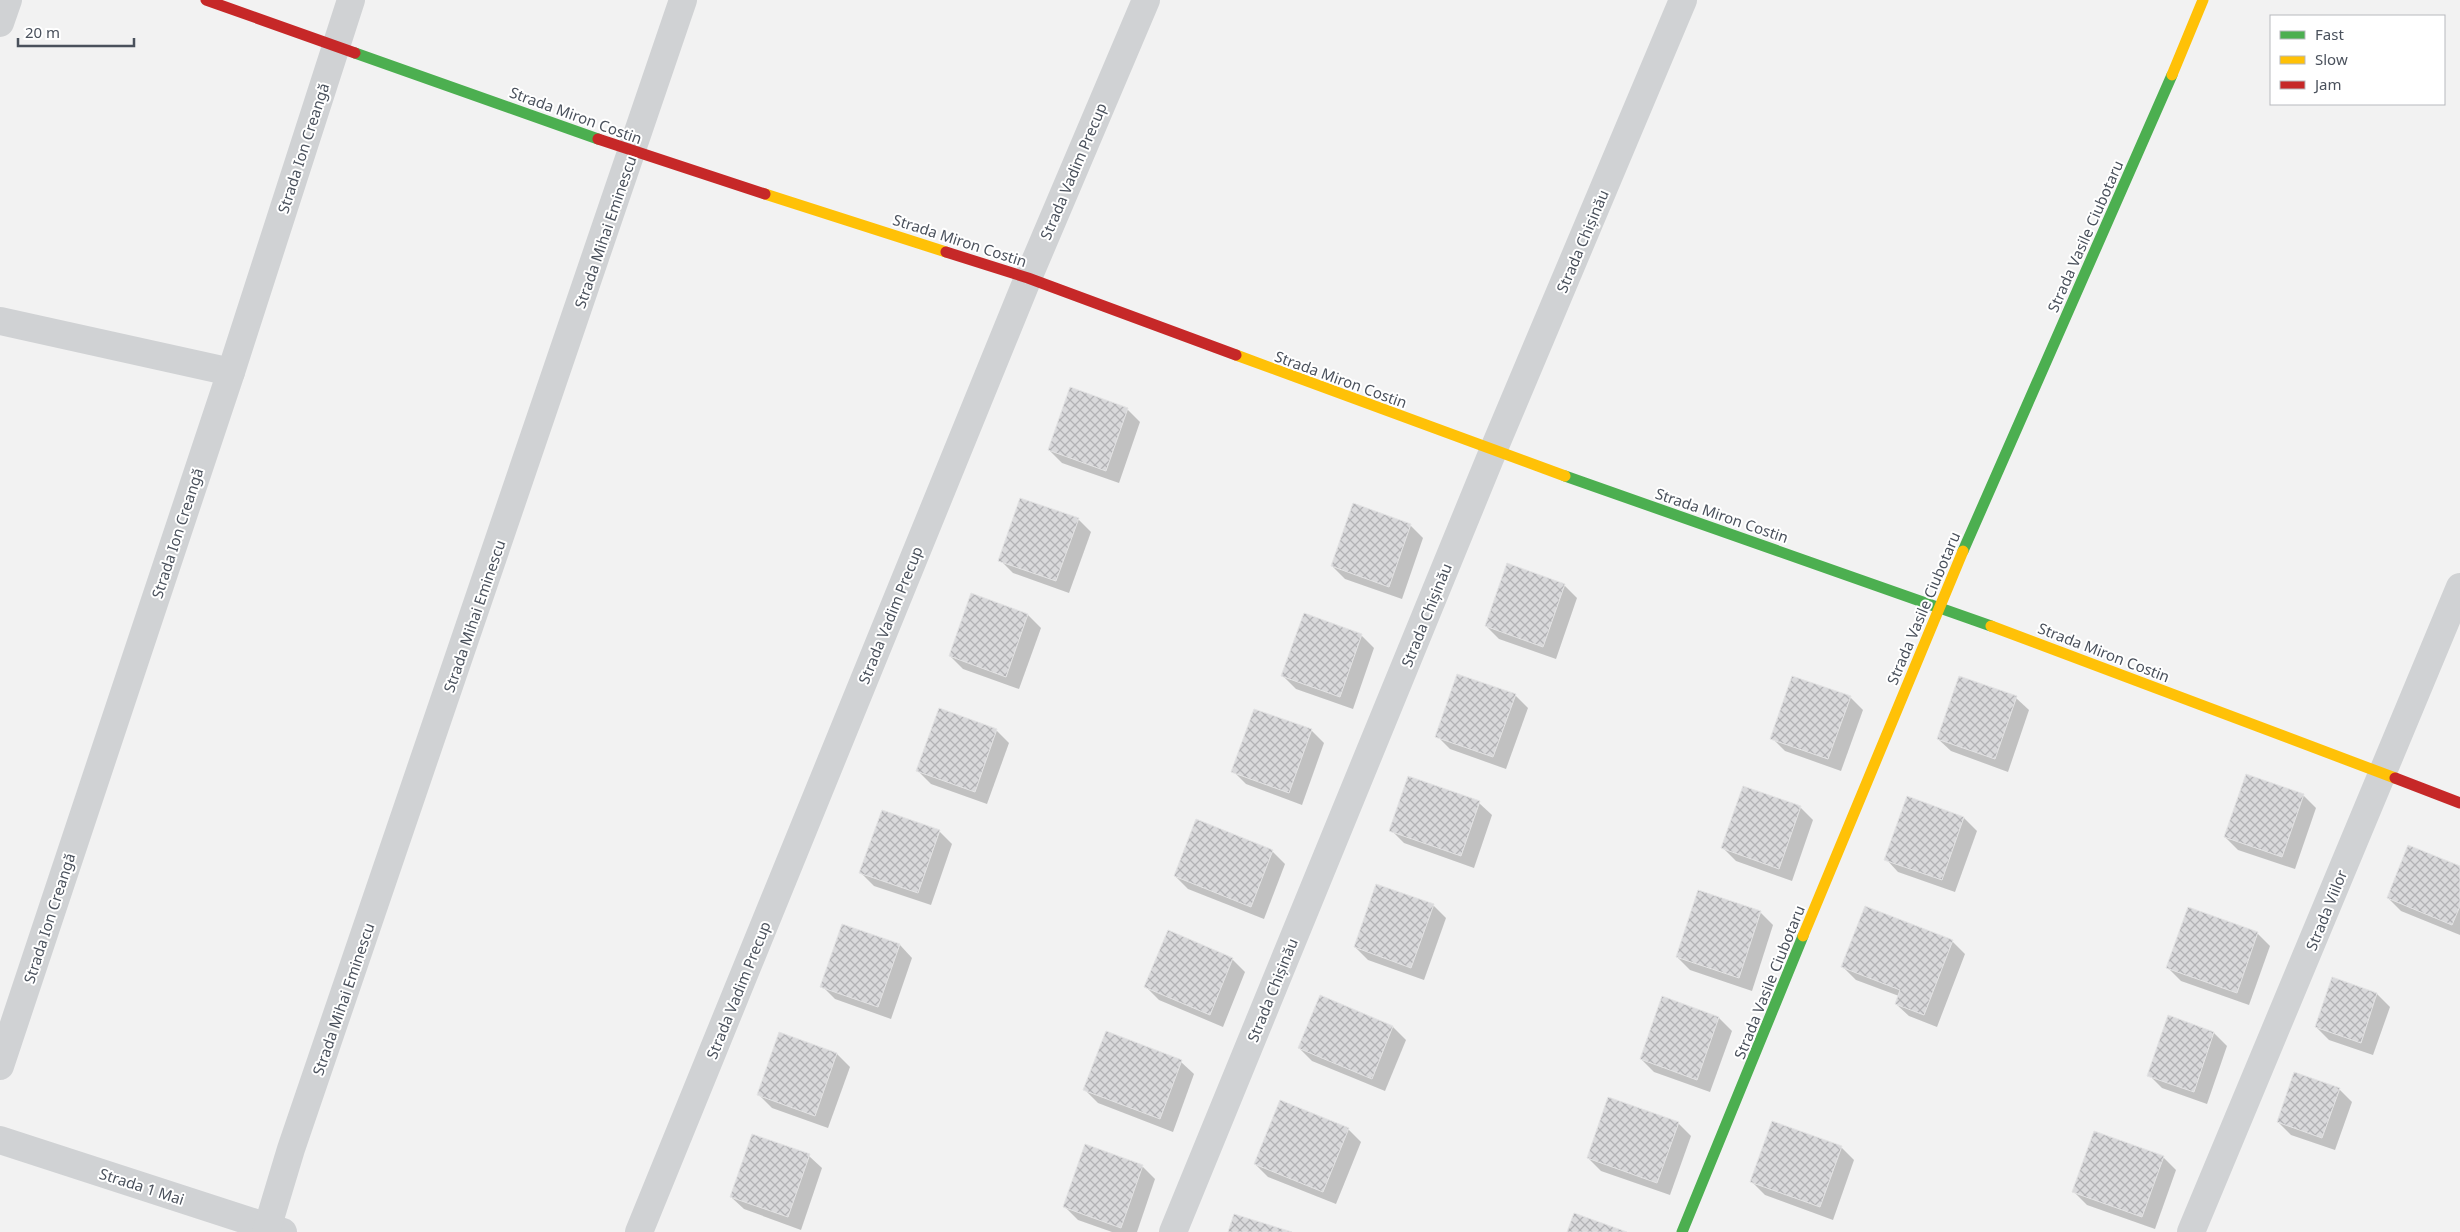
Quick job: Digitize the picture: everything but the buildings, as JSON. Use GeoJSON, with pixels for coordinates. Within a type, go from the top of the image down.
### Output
{"type":"FeatureCollection","features":[{"type":"Feature","properties":{"kind":"street"},"geometry":{"type":"LineString","coordinates":[[0,23],[8,0]]}},
{"type":"Feature","properties":{"kind":"street","name":"Strada Miron Costin"},"geometry":{"type":"LineString","coordinates":[[206,0],[336,44],[632,152],[1028,278],[1493,451],[1939,606],[2460,803]]}},
{"type":"Feature","properties":{"kind":"street","name":"Strada Ion Creangă"},"geometry":{"type":"LineString","coordinates":[[0,1066],[231,372],[351,0]]}},
{"type":"Feature","properties":{"kind":"street","name":"Strada Mihai Eminescu"},"geometry":{"type":"LineString","coordinates":[[272,1230],[291,1149],[684,0]]}},
{"type":"Feature","properties":{"kind":"street","name":"Strada Vadim Precup"},"geometry":{"type":"LineString","coordinates":[[639,1232],[1028,278],[1146,0]]}},
{"type":"Feature","properties":{"kind":"street","name":"Strada Chișinău"},"geometry":{"type":"LineString","coordinates":[[1173,1232],[1493,451],[1683,0]]}},
{"type":"Feature","properties":{"kind":"street","name":"Strada Vasile Ciubotaru"},"geometry":{"type":"LineString","coordinates":[[1682,1232],[1939,606],[2203,0]]}},
{"type":"Feature","properties":{"kind":"street"},"geometry":{"type":"LineString","coordinates":[[0,321],[231,372]]}},
{"type":"Feature","properties":{"kind":"street","name":"Strada Viilor"},"geometry":{"type":"LineString","coordinates":[[2191,1232],[2460,587]]}},
{"type":"Feature","properties":{"kind":"street","name":"Strada 1 Mai"},"geometry":{"type":"LineString","coordinates":[[0,1140],[272,1230]]}},
{"type":"Feature","properties":{"kind":"traffic: fast"},"geometry":{"type":"LineString","coordinates":[[355,53],[598,139]]}},
{"type":"Feature","properties":{"kind":"traffic: fast"},"geometry":{"type":"LineString","coordinates":[[1963,551],[2172,75]]}},
{"type":"Feature","properties":{"kind":"traffic: fast"},"geometry":{"type":"LineString","coordinates":[[1565,476],[1991,626]]}},
{"type":"Feature","properties":{"kind":"traffic: fast"},"geometry":{"type":"LineString","coordinates":[[1682,1232],[1803,936]]}},
{"type":"Feature","properties":{"kind":"traffic: slow"},"geometry":{"type":"LineString","coordinates":[[2172,75],[2203,0]]}},
{"type":"Feature","properties":{"kind":"traffic: slow"},"geometry":{"type":"LineString","coordinates":[[765,194],[946,252]]}},
{"type":"Feature","properties":{"kind":"traffic: slow"},"geometry":{"type":"LineString","coordinates":[[1236,355],[1565,476]]}},
{"type":"Feature","properties":{"kind":"traffic: slow"},"geometry":{"type":"LineString","coordinates":[[1803,936],[1963,551]]}},
{"type":"Feature","properties":{"kind":"traffic: slow"},"geometry":{"type":"LineString","coordinates":[[1991,626],[2395,778]]}},
{"type":"Feature","properties":{"kind":"traffic: jam"},"geometry":{"type":"LineString","coordinates":[[206,0],[355,53]]}},
{"type":"Feature","properties":{"kind":"traffic: jam"},"geometry":{"type":"LineString","coordinates":[[598,139],[765,194]]}},
{"type":"Feature","properties":{"kind":"traffic: jam"},"geometry":{"type":"LineString","coordinates":[[946,252],[1028,278],[1236,355]]}},
{"type":"Feature","properties":{"kind":"traffic: jam"},"geometry":{"type":"LineString","coordinates":[[2395,778],[2460,803]]}}]}
